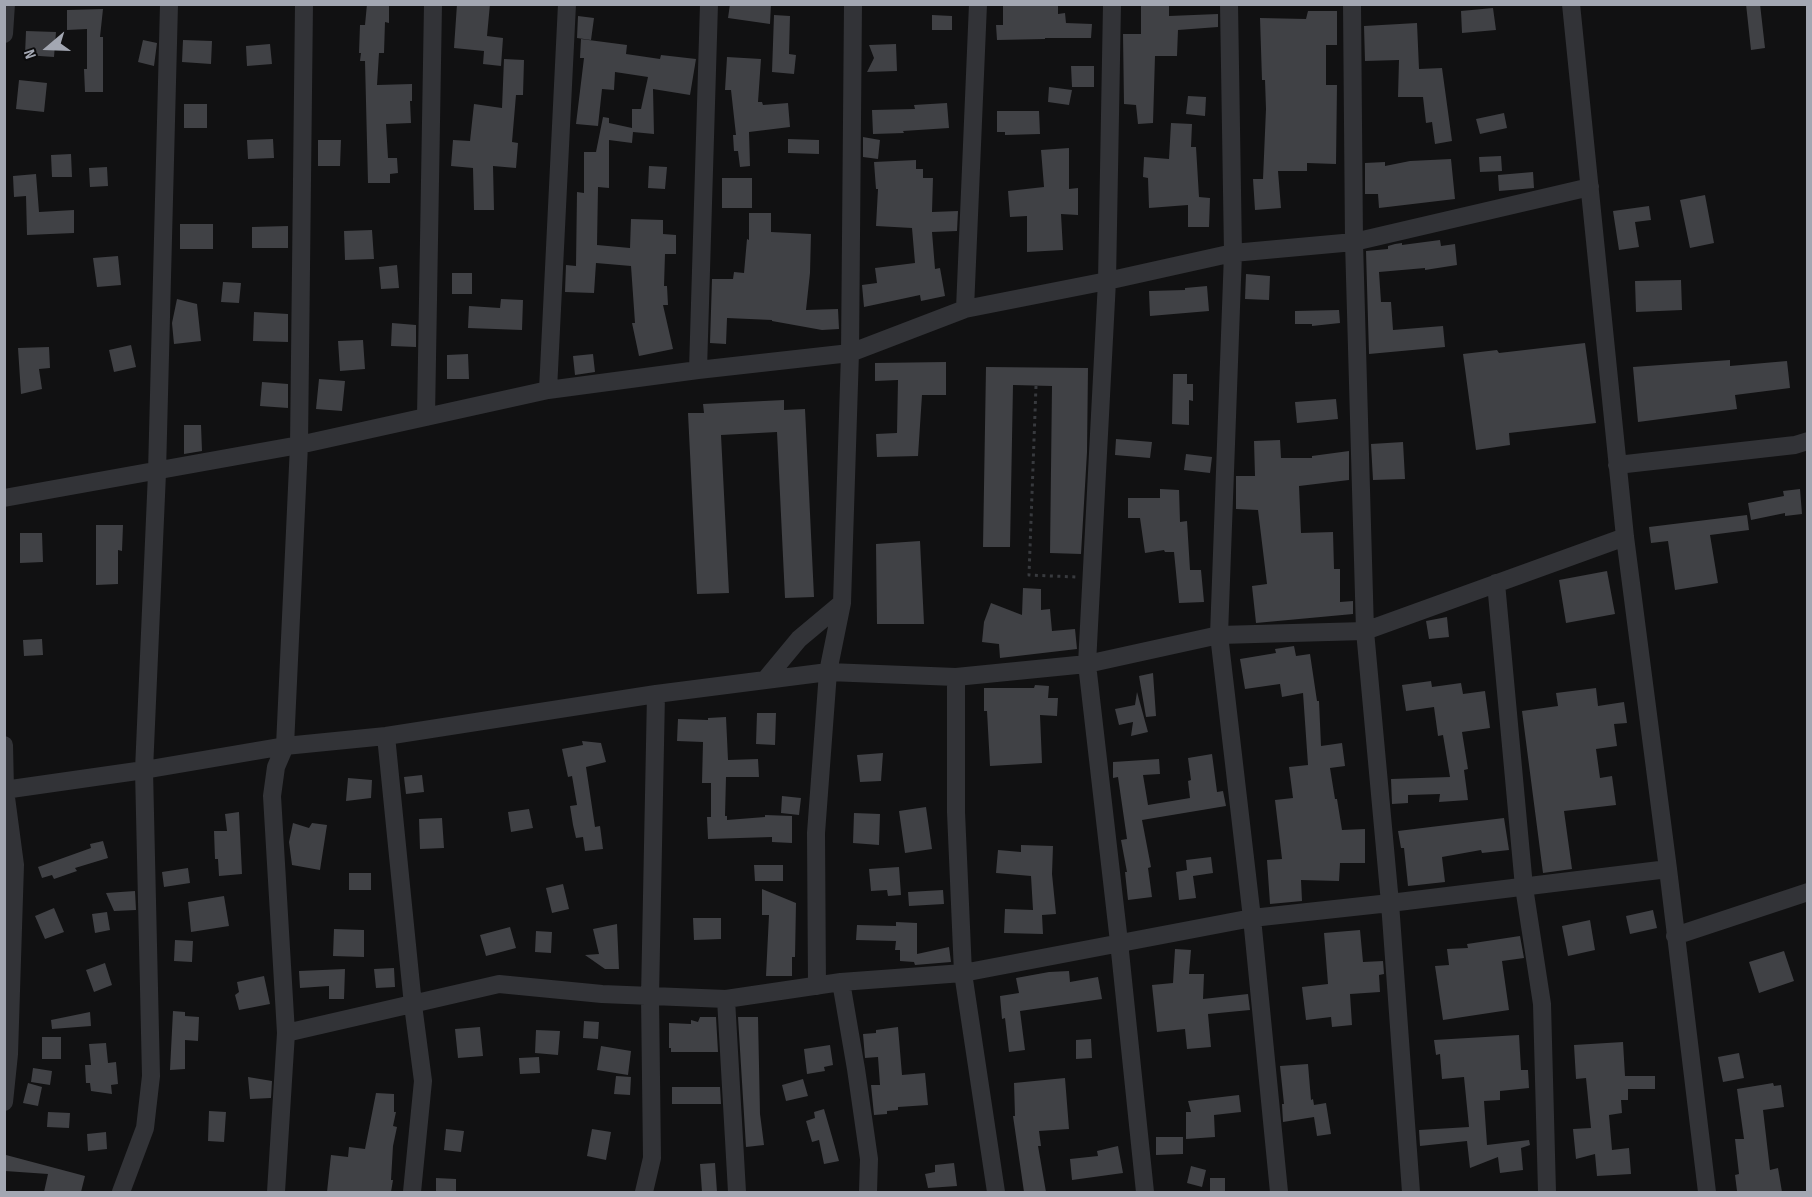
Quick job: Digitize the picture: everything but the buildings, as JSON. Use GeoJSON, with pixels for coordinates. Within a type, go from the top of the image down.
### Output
{"type":"FeatureCollection","features":[{"type":"Feature","properties":{"kind":"street"},"geometry":{"type":"LineString","coordinates":[[4,34],[6,4]]}},
{"type":"Feature","properties":{"kind":"street"},"geometry":{"type":"LineString","coordinates":[[121,1192],[145,1128],[151,1076],[144,770],[157,472],[169,4]]}},
{"type":"Feature","properties":{"kind":"street"},"geometry":{"type":"LineString","coordinates":[[276,1192],[286,1033],[272,796],[276,767],[285,746],[299,446],[304,4]]}},
{"type":"Feature","properties":{"kind":"street"},"geometry":{"type":"LineString","coordinates":[[426,417],[433,4]]}},
{"type":"Feature","properties":{"kind":"street"},"geometry":{"type":"LineString","coordinates":[[548,390],[567,4]]}},
{"type":"Feature","properties":{"kind":"street"},"geometry":{"type":"LineString","coordinates":[[698,370],[709,4]]}},
{"type":"Feature","properties":{"kind":"street"},"geometry":{"type":"LineString","coordinates":[[817,986],[816,833],[828,672],[842,603],[850,353],[853,4]]}},
{"type":"Feature","properties":{"kind":"street"},"geometry":{"type":"LineString","coordinates":[[965,309],[978,4]]}},
{"type":"Feature","properties":{"kind":"street"},"geometry":{"type":"LineString","coordinates":[[1112,4],[1107,281],[1087,664],[1145,1192]]}},
{"type":"Feature","properties":{"kind":"street"},"geometry":{"type":"LineString","coordinates":[[1229,4],[1233,253],[1219,635],[1252,918],[1279,1192]]}},
{"type":"Feature","properties":{"kind":"street"},"geometry":{"type":"LineString","coordinates":[[1352,4],[1354,242],[1365,631],[1390,903],[1411,1192]]}},
{"type":"Feature","properties":{"kind":"street"},"geometry":{"type":"LineString","coordinates":[[1571,4],[1625,537],[1707,1192]]}},
{"type":"Feature","properties":{"kind":"street"},"geometry":{"type":"LineString","coordinates":[[4,498],[299,446],[548,390],[850,353],[965,309],[1233,253],[1354,242],[1590,187]]}},
{"type":"Feature","properties":{"kind":"street"},"geometry":{"type":"LineString","coordinates":[[1617,465],[1795,445],[1808,441]]}},
{"type":"Feature","properties":{"kind":"street"},"geometry":{"type":"LineString","coordinates":[[5,790],[144,770],[285,746],[386,736],[656,694],[828,672],[956,676],[1087,664],[1219,635],[1365,631],[1625,537]]}},
{"type":"Feature","properties":{"kind":"street"},"geometry":{"type":"LineString","coordinates":[[1496,583],[1524,887],[1542,1004],[1547,1192]]}},
{"type":"Feature","properties":{"kind":"street"},"geometry":{"type":"LineString","coordinates":[[765,680],[799,639],[842,603]]}},
{"type":"Feature","properties":{"kind":"street"},"geometry":{"type":"LineString","coordinates":[[956,676],[956,812],[963,973],[996,1192]]}},
{"type":"Feature","properties":{"kind":"street"},"geometry":{"type":"LineString","coordinates":[[644,1192],[652,1158],[650,997],[656,694]]}},
{"type":"Feature","properties":{"kind":"street"},"geometry":{"type":"LineString","coordinates":[[386,736],[413,1005],[423,1081],[412,1192]]}},
{"type":"Feature","properties":{"kind":"street"},"geometry":{"type":"LineString","coordinates":[[4,745],[5,790],[15,865],[9,1054],[4,1102]]}},
{"type":"Feature","properties":{"kind":"street"},"geometry":{"type":"LineString","coordinates":[[286,1033],[500,984],[650,997],[726,999],[841,982],[963,973],[1252,918],[1668,869]]}},
{"type":"Feature","properties":{"kind":"street"},"geometry":{"type":"LineString","coordinates":[[1675,936],[1808,892]]}},
{"type":"Feature","properties":{"kind":"street"},"geometry":{"type":"LineString","coordinates":[[841,982],[869,1159],[868,1192]]}},
{"type":"Feature","properties":{"kind":"street"},"geometry":{"type":"LineString","coordinates":[[726,999],[737,1192]]}},
{"type":"Feature","properties":{"kind":"path"},"geometry":{"type":"LineString","coordinates":[[1036,386],[1029,575],[1092,578]]}}]}
